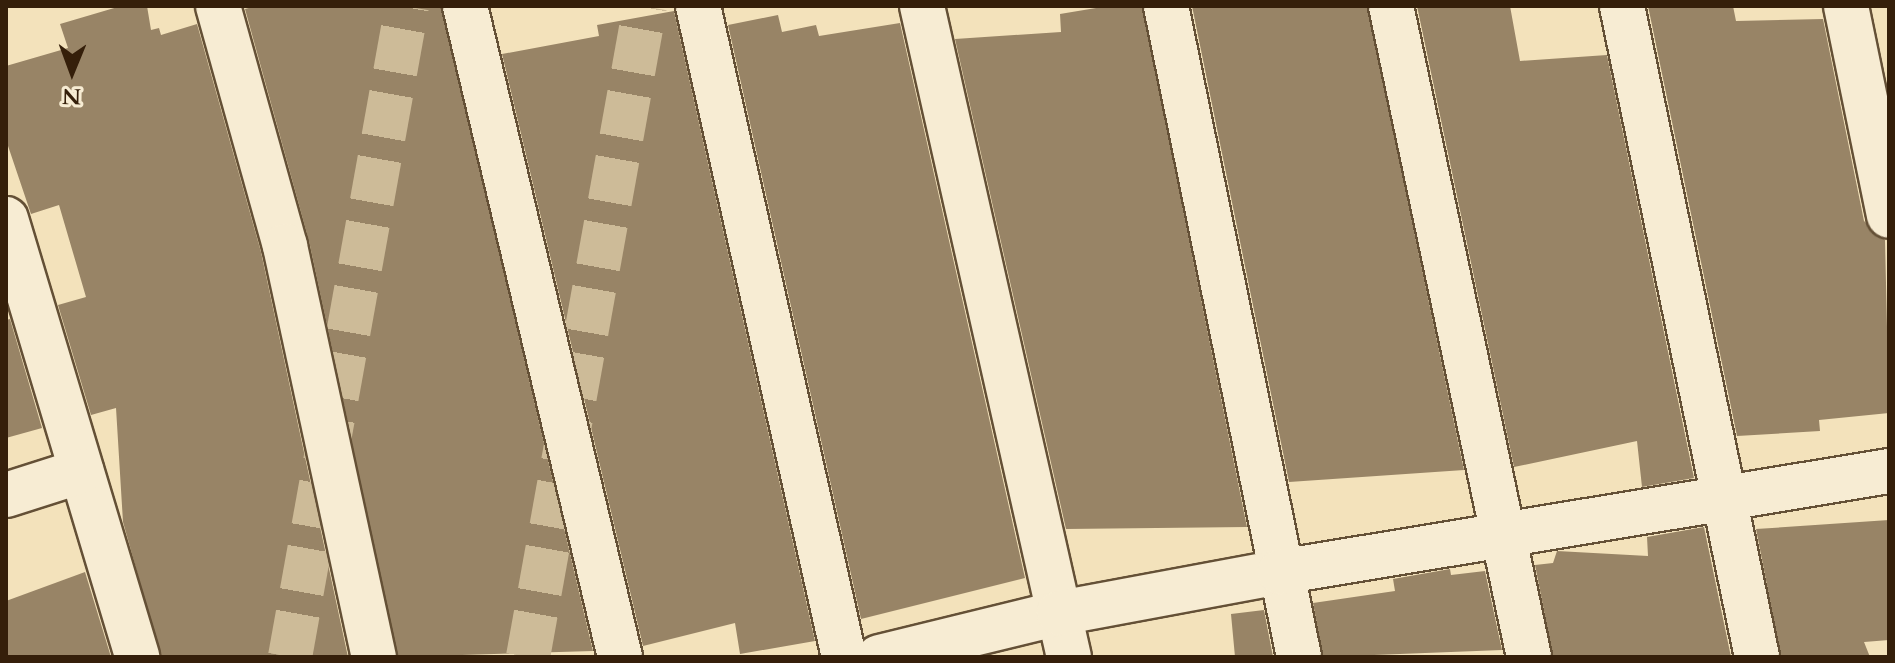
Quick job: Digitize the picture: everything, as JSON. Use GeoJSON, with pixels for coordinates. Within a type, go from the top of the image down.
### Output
{"type":"FeatureCollection","features":[{"type":"Feature","properties":{"kind":"street"},"geometry":{"type":"LineString","coordinates":[[218,6],[285,246],[374,657]]}},
{"type":"Feature","properties":{"kind":"street"},"geometry":{"type":"LineString","coordinates":[[465,6],[620,657]]}},
{"type":"Feature","properties":{"kind":"street"},"geometry":{"type":"LineString","coordinates":[[698,6],[844,657]]}},
{"type":"Feature","properties":{"kind":"street"},"geometry":{"type":"LineString","coordinates":[[922,6],[1069,657]]}},
{"type":"Feature","properties":{"kind":"street"},"geometry":{"type":"LineString","coordinates":[[1166,6],[1299,657]]}},
{"type":"Feature","properties":{"kind":"street"},"geometry":{"type":"LineString","coordinates":[[1391,6],[1529,657]]}},
{"type":"Feature","properties":{"kind":"street"},"geometry":{"type":"LineString","coordinates":[[1622,6],[1722,501],[1757,657]]}},
{"type":"Feature","properties":{"kind":"street"},"geometry":{"type":"LineString","coordinates":[[1846,6],[1889,216]]}},
{"type":"Feature","properties":{"kind":"street"},"geometry":{"type":"LineString","coordinates":[[6,219],[137,657]]}},
{"type":"Feature","properties":{"kind":"street"},"geometry":{"type":"LineString","coordinates":[[6,495],[81,471]]}},
{"type":"Feature","properties":{"kind":"street"},"geometry":{"type":"LineString","coordinates":[[879,657],[1059,613],[1280,572],[1889,471]]}},
{"type":"Feature","properties":{"kind":"building"},"geometry":{"type":"Polygon","coordinates":[[[121,6],[147,6],[151,30],[159,28],[161,35],[197,24],[261,252],[348,657],[161,657],[123,522],[116,408],[91,415],[58,305],[86,297],[59,205],[31,214],[6,140],[6,66],[68,48],[60,24],[121,6]]]}},
{"type":"Feature","properties":{"kind":"building"},"geometry":{"type":"Polygon","coordinates":[[[256,6],[441,6],[593,651],[398,657],[309,241],[245,9],[256,6]]]}},
{"type":"Feature","properties":{"kind":"building"},"geometry":{"type":"Polygon","coordinates":[[[1108,6],[1142,6],[1247,527],[1066,529],[955,39],[1061,32],[1060,14],[1108,6]]]}},
{"type":"Feature","properties":{"kind":"building"},"geometry":{"type":"Polygon","coordinates":[[[1192,6],[1367,6],[1464,470],[1289,482],[1192,6]]]}},
{"type":"Feature","properties":{"kind":"building"},"geometry":{"type":"Polygon","coordinates":[[[1417,6],[1510,6],[1520,61],[1607,55],[1694,478],[1642,487],[1637,441],[1514,467],[1417,6]]]}},
{"type":"Feature","properties":{"kind":"building"},"geometry":{"type":"Polygon","coordinates":[[[1648,6],[1733,6],[1736,21],[1823,19],[1864,221],[1885,240],[1889,413],[1819,420],[1820,431],[1737,436],[1648,6]]]}},
{"type":"Feature","properties":{"kind":"building"},"geometry":{"type":"Polygon","coordinates":[[[674,11],[815,641],[740,654],[735,623],[643,646],[502,54],[599,36],[597,25],[674,11]]]}},
{"type":"Feature","properties":{"kind":"building"},"geometry":{"type":"Polygon","coordinates":[[[778,15],[782,32],[816,25],[819,36],[900,23],[1025,578],[861,619],[728,25],[778,15]]]}},
{"type":"Feature","properties":{"kind":"building"},"geometry":{"type":"Polygon","coordinates":[[[10,319],[42,428],[6,438],[6,320],[10,319]]]}},
{"type":"Feature","properties":{"kind":"building"},"geometry":{"type":"Polygon","coordinates":[[[1889,520],[1889,640],[1864,642],[1870,657],[1781,657],[1756,529],[1889,520]]]}},
{"type":"Feature","properties":{"kind":"building"},"geometry":{"type":"Polygon","coordinates":[[[1704,527],[1731,657],[1553,657],[1535,565],[1553,563],[1557,551],[1648,556],[1647,537],[1704,527]]]}},
{"type":"Feature","properties":{"kind":"building"},"geometry":{"type":"Polygon","coordinates":[[[1450,569],[1451,575],[1485,571],[1502,650],[1323,657],[1313,603],[1395,591],[1393,579],[1450,569]]]}},
{"type":"Feature","properties":{"kind":"building"},"geometry":{"type":"Polygon","coordinates":[[[85,572],[111,657],[6,657],[6,601],[85,572]]]}},
{"type":"Feature","properties":{"kind":"building"},"geometry":{"type":"Polygon","coordinates":[[[1264,610],[1273,657],[1235,657],[1231,614],[1264,610]]]}},
{"type":"Feature","properties":{"kind":"tunnel"},"geometry":{"type":"LineString","coordinates":[[290,657],[407,6]]}},
{"type":"Feature","properties":{"kind":"tunnel"},"geometry":{"type":"LineString","coordinates":[[528,657],[645,6]]}}]}
